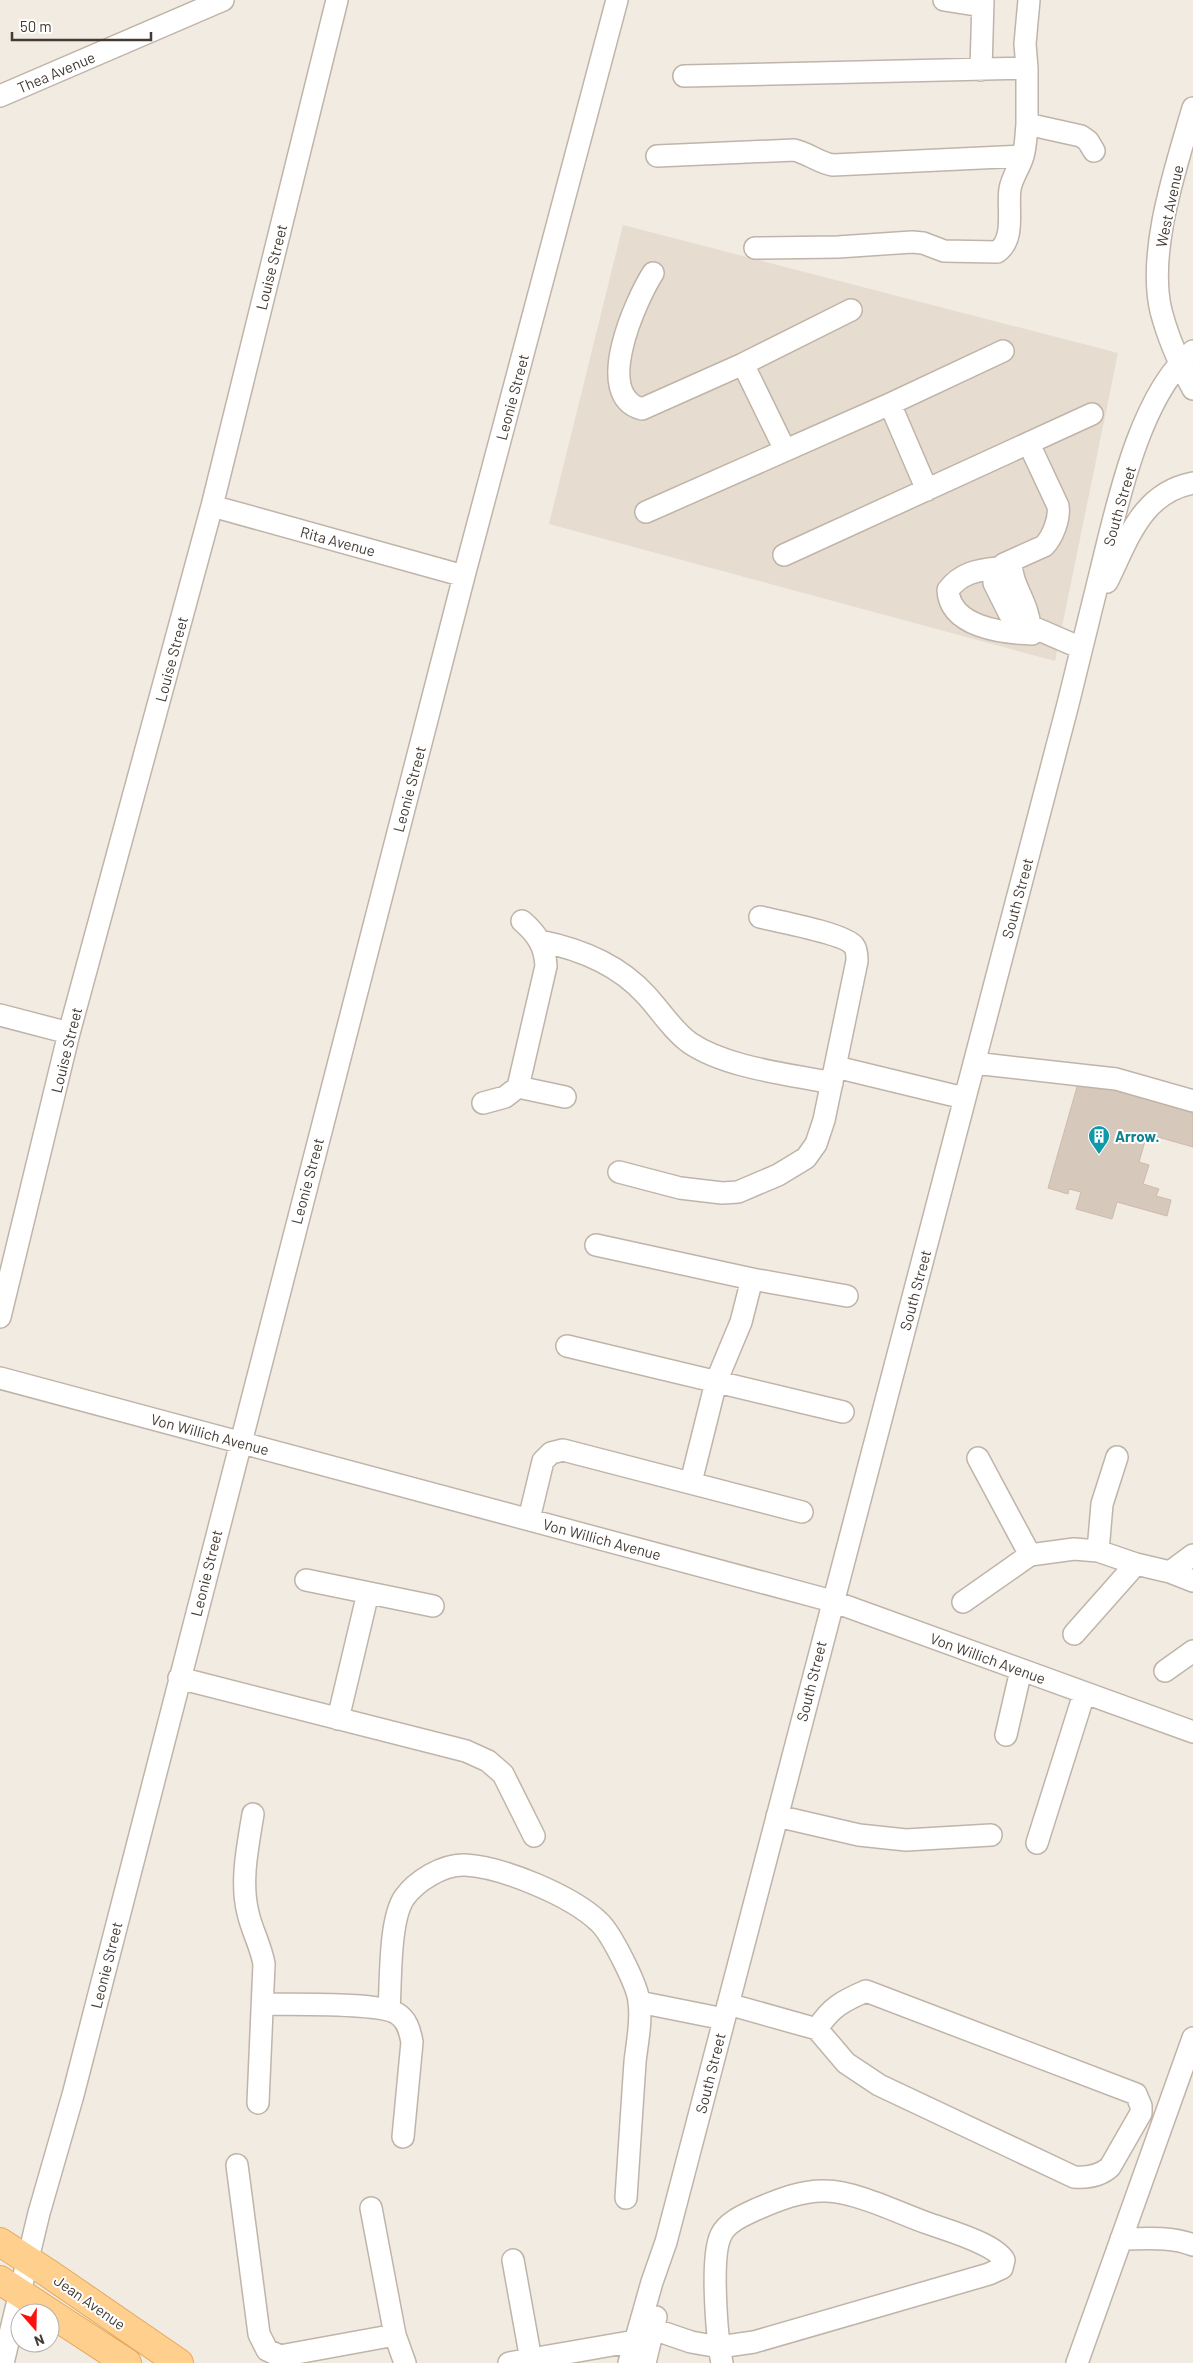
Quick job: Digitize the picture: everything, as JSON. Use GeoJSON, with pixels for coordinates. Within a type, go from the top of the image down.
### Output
{"type":"FeatureCollection","features":[{"type":"Feature","properties":{"kind":"main road","name":"Jean Avenue"},"geometry":{"type":"LineString","coordinates":[[0,2242],[28,2259],[180,2363]]}},
{"type":"Feature","properties":{"kind":"main road","name":"Jean Avenue"},"geometry":{"type":"LineString","coordinates":[[10,2286],[127,2363]]}},
{"type":"Feature","properties":{"kind":"street","name":"Thea Avenue"},"geometry":{"type":"LineString","coordinates":[[0,96],[223,0]]}},
{"type":"Feature","properties":{"kind":"street","name":"Louise Street"},"geometry":{"type":"LineString","coordinates":[[0,1317],[69,1034],[212,506],[337,0]]}},
{"type":"Feature","properties":{"kind":"street","name":"Leonie Street"},"geometry":{"type":"LineString","coordinates":[[3,2363],[10,2286],[28,2259],[72,2095],[464,576],[617,0]]}},
{"type":"Feature","properties":{"kind":"street"},"geometry":{"type":"LineString","coordinates":[[944,0],[982,3],[981,70]]}},
{"type":"Feature","properties":{"kind":"street"},"geometry":{"type":"LineString","coordinates":[[755,248],[838,247],[912,242],[924,243],[944,251],[997,252],[1003,247],[1008,237],[1010,190],[1015,172],[1023,156],[1026,124],[1027,68],[1025,44],[1030,0]]}},
{"type":"Feature","properties":{"kind":"street"},"geometry":{"type":"LineString","coordinates":[[684,76],[1027,68]]}},
{"type":"Feature","properties":{"kind":"street","name":"West Avenue"},"geometry":{"type":"LineString","coordinates":[[1193,108],[1170,192],[1160,250],[1159,293],[1161,311],[1186,357],[1193,390]]}},
{"type":"Feature","properties":{"kind":"street"},"geometry":{"type":"LineString","coordinates":[[1026,124],[1080,136],[1088,141],[1094,151]]}},
{"type":"Feature","properties":{"kind":"street"},"geometry":{"type":"LineString","coordinates":[[657,156],[794,150],[803,152],[823,164],[833,166],[1023,156]]}},
{"type":"Feature","properties":{"kind":"street"},"geometry":{"type":"LineString","coordinates":[[653,273],[640,293],[622,344],[620,361],[622,391],[625,398],[632,406],[642,409],[743,364],[851,310]]}},
{"type":"Feature","properties":{"kind":"street"},"geometry":{"type":"LineString","coordinates":[[646,512],[890,404],[1003,351]]}},
{"type":"Feature","properties":{"kind":"street","name":"South Street"},"geometry":{"type":"LineString","coordinates":[[629,2363],[652,2282],[666,2242],[1082,648],[1118,501],[1139,440],[1166,382],[1186,357]]}},
{"type":"Feature","properties":{"kind":"street"},"geometry":{"type":"LineString","coordinates":[[743,364],[785,450]]}},
{"type":"Feature","properties":{"kind":"street"},"geometry":{"type":"LineString","coordinates":[[890,404],[927,490]]}},
{"type":"Feature","properties":{"kind":"street"},"geometry":{"type":"LineString","coordinates":[[784,556],[1092,414]]}},
{"type":"Feature","properties":{"kind":"street"},"geometry":{"type":"LineString","coordinates":[[1029,444],[1059,510],[1052,534],[1044,546],[1005,564],[975,570],[956,579],[948,590],[948,601],[954,610],[965,620],[975,624],[1007,631],[1037,630],[1082,648]]}},
{"type":"Feature","properties":{"kind":"street"},"geometry":{"type":"LineString","coordinates":[[1090,616],[1141,515],[1155,500],[1172,490],[1193,483]]}},
{"type":"Feature","properties":{"kind":"street","name":"Rita Avenue"},"geometry":{"type":"LineString","coordinates":[[212,506],[464,576]]}},
{"type":"Feature","properties":{"kind":"street"},"geometry":{"type":"LineString","coordinates":[[1005,564],[1037,630]]}},
{"type":"Feature","properties":{"kind":"street"},"geometry":{"type":"LineString","coordinates":[[619,1172],[660,1184],[703,1191],[738,1192],[793,1167],[806,1158],[821,1133],[857,961],[854,946],[849,941],[836,936],[760,917]]}},
{"type":"Feature","properties":{"kind":"street"},"geometry":{"type":"LineString","coordinates":[[483,1103],[505,1098],[518,1087],[546,966],[546,955],[540,940],[522,921]]}},
{"type":"Feature","properties":{"kind":"street"},"geometry":{"type":"LineString","coordinates":[[540,940],[573,949],[622,973],[645,994],[680,1034],[709,1053],[750,1066],[834,1075],[964,1098]]}},
{"type":"Feature","properties":{"kind":"street"},"geometry":{"type":"LineString","coordinates":[[0,1015],[69,1034]]}},
{"type":"Feature","properties":{"kind":"street"},"geometry":{"type":"LineString","coordinates":[[974,1063],[1109,1078],[1193,1101]]}},
{"type":"Feature","properties":{"kind":"street"},"geometry":{"type":"LineString","coordinates":[[518,1087],[565,1097]]}},
{"type":"Feature","properties":{"kind":"street"},"geometry":{"type":"LineString","coordinates":[[596,1245],[752,1279],[847,1296]]}},
{"type":"Feature","properties":{"kind":"street"},"geometry":{"type":"LineString","coordinates":[[691,1482],[716,1382],[741,1322],[752,1279]]}},
{"type":"Feature","properties":{"kind":"street"},"geometry":{"type":"LineString","coordinates":[[567,1346],[843,1412]]}},
{"type":"Feature","properties":{"kind":"street","name":"Von Willich Avenue"},"geometry":{"type":"LineString","coordinates":[[0,1378],[832,1601],[1193,1732]]}},
{"type":"Feature","properties":{"kind":"street"},"geometry":{"type":"LineString","coordinates":[[529,1519],[546,1456],[563,1450],[802,1512]]}},
{"type":"Feature","properties":{"kind":"street"},"geometry":{"type":"LineString","coordinates":[[1098,1551],[1102,1504],[1117,1457]]}},
{"type":"Feature","properties":{"kind":"street"},"geometry":{"type":"LineString","coordinates":[[978,1458],[1030,1555]]}},
{"type":"Feature","properties":{"kind":"street"},"geometry":{"type":"LineString","coordinates":[[963,1602],[1030,1555],[1074,1549],[1098,1551],[1136,1564],[1170,1572],[1193,1581]]}},
{"type":"Feature","properties":{"kind":"street"},"geometry":{"type":"LineString","coordinates":[[1170,1572],[1193,1555]]}},
{"type":"Feature","properties":{"kind":"street"},"geometry":{"type":"LineString","coordinates":[[1074,1634],[1136,1564]]}},
{"type":"Feature","properties":{"kind":"street"},"geometry":{"type":"LineString","coordinates":[[306,1580],[433,1606]]}},
{"type":"Feature","properties":{"kind":"street"},"geometry":{"type":"LineString","coordinates":[[338,1719],[368,1593]]}},
{"type":"Feature","properties":{"kind":"street"},"geometry":{"type":"LineString","coordinates":[[1165,1672],[1193,1651]]}},
{"type":"Feature","properties":{"kind":"street"},"geometry":{"type":"LineString","coordinates":[[1006,1735],[1021,1670]]}},
{"type":"Feature","properties":{"kind":"street"},"geometry":{"type":"LineString","coordinates":[[179,1678],[466,1751],[488,1761],[502,1774],[534,1836]]}},
{"type":"Feature","properties":{"kind":"street"},"geometry":{"type":"LineString","coordinates":[[1037,1843],[1084,1694]]}},
{"type":"Feature","properties":{"kind":"street"},"geometry":{"type":"LineString","coordinates":[[253,1814],[246,1864],[246,1890],[248,1913],[261,1949],[264,1964],[258,2103]]}},
{"type":"Feature","properties":{"kind":"street"},"geometry":{"type":"LineString","coordinates":[[777,1816],[859,1835],[906,1840],[991,1835]]}},
{"type":"Feature","properties":{"kind":"street"},"geometry":{"type":"LineString","coordinates":[[389,2010],[395,1926],[398,1910],[412,1889],[436,1872],[450,1867],[465,1865],[512,1876],[542,1887],[591,1915],[608,1932],[640,2002],[626,2198]]}},
{"type":"Feature","properties":{"kind":"street"},"geometry":{"type":"LineString","coordinates":[[640,2002],[726,2012],[818,2029],[846,2063],[879,2085],[1074,2177],[1086,2178],[1104,2172],[1110,2167],[1141,2113],[1141,2106],[1136,2094],[866,1991],[839,2004],[826,2015],[818,2029]]}},
{"type":"Feature","properties":{"kind":"street"},"geometry":{"type":"LineString","coordinates":[[263,2004],[370,2007],[389,2010],[404,2019],[410,2031],[412,2042],[403,2137]]}},
{"type":"Feature","properties":{"kind":"street"},"geometry":{"type":"LineString","coordinates":[[1077,2363],[1121,2239],[1184,2092],[1193,2038]]}},
{"type":"Feature","properties":{"kind":"street"},"geometry":{"type":"LineString","coordinates":[[237,2165],[259,2334],[267,2350],[280,2356],[395,2335]]}},
{"type":"Feature","properties":{"kind":"street"},"geometry":{"type":"LineString","coordinates":[[654,2329],[721,2355],[754,2342],[989,2274],[1002,2268],[1004,2260],[998,2252],[964,2237],[854,2196],[826,2190],[787,2197],[742,2216],[727,2226],[720,2235],[716,2261],[721,2355]]}},
{"type":"Feature","properties":{"kind":"street"},"geometry":{"type":"LineString","coordinates":[[371,2208],[395,2335],[404,2363]]}},
{"type":"Feature","properties":{"kind":"street"},"geometry":{"type":"LineString","coordinates":[[1121,2239],[1160,2238],[1180,2240],[1193,2246]]}},
{"type":"Feature","properties":{"kind":"street","name":"South Street"},"geometry":{"type":"LineString","coordinates":[[645,2363],[662,2286],[666,2242]]}},
{"type":"Feature","properties":{"kind":"street"},"geometry":{"type":"LineString","coordinates":[[513,2260],[516,2362],[635,2341]]}},
{"type":"Feature","properties":{"kind":"shaded area"},"geometry":{"type":"Polygon","coordinates":[[[623,225],[1118,353],[1055,661],[549,524],[623,225]]]}},
{"type":"Feature","properties":{"kind":"building","name":"Arrow."},"geometry":{"type":"Polygon","coordinates":[[[1079,1080],[1193,1112],[1193,1147],[1147,1134],[1139,1162],[1149,1165],[1143,1184],[1159,1189],[1156,1196],[1171,1200],[1167,1216],[1117,1202],[1112,1219],[1076,1209],[1081,1192],[1069,1189],[1068,1194],[1048,1188],[1079,1080]]]}},
{"type":"Feature","properties":{"kind":"place","name":"Arrow."},"geometry":{"type":"Point","coordinates":[1099,1155]}}]}
